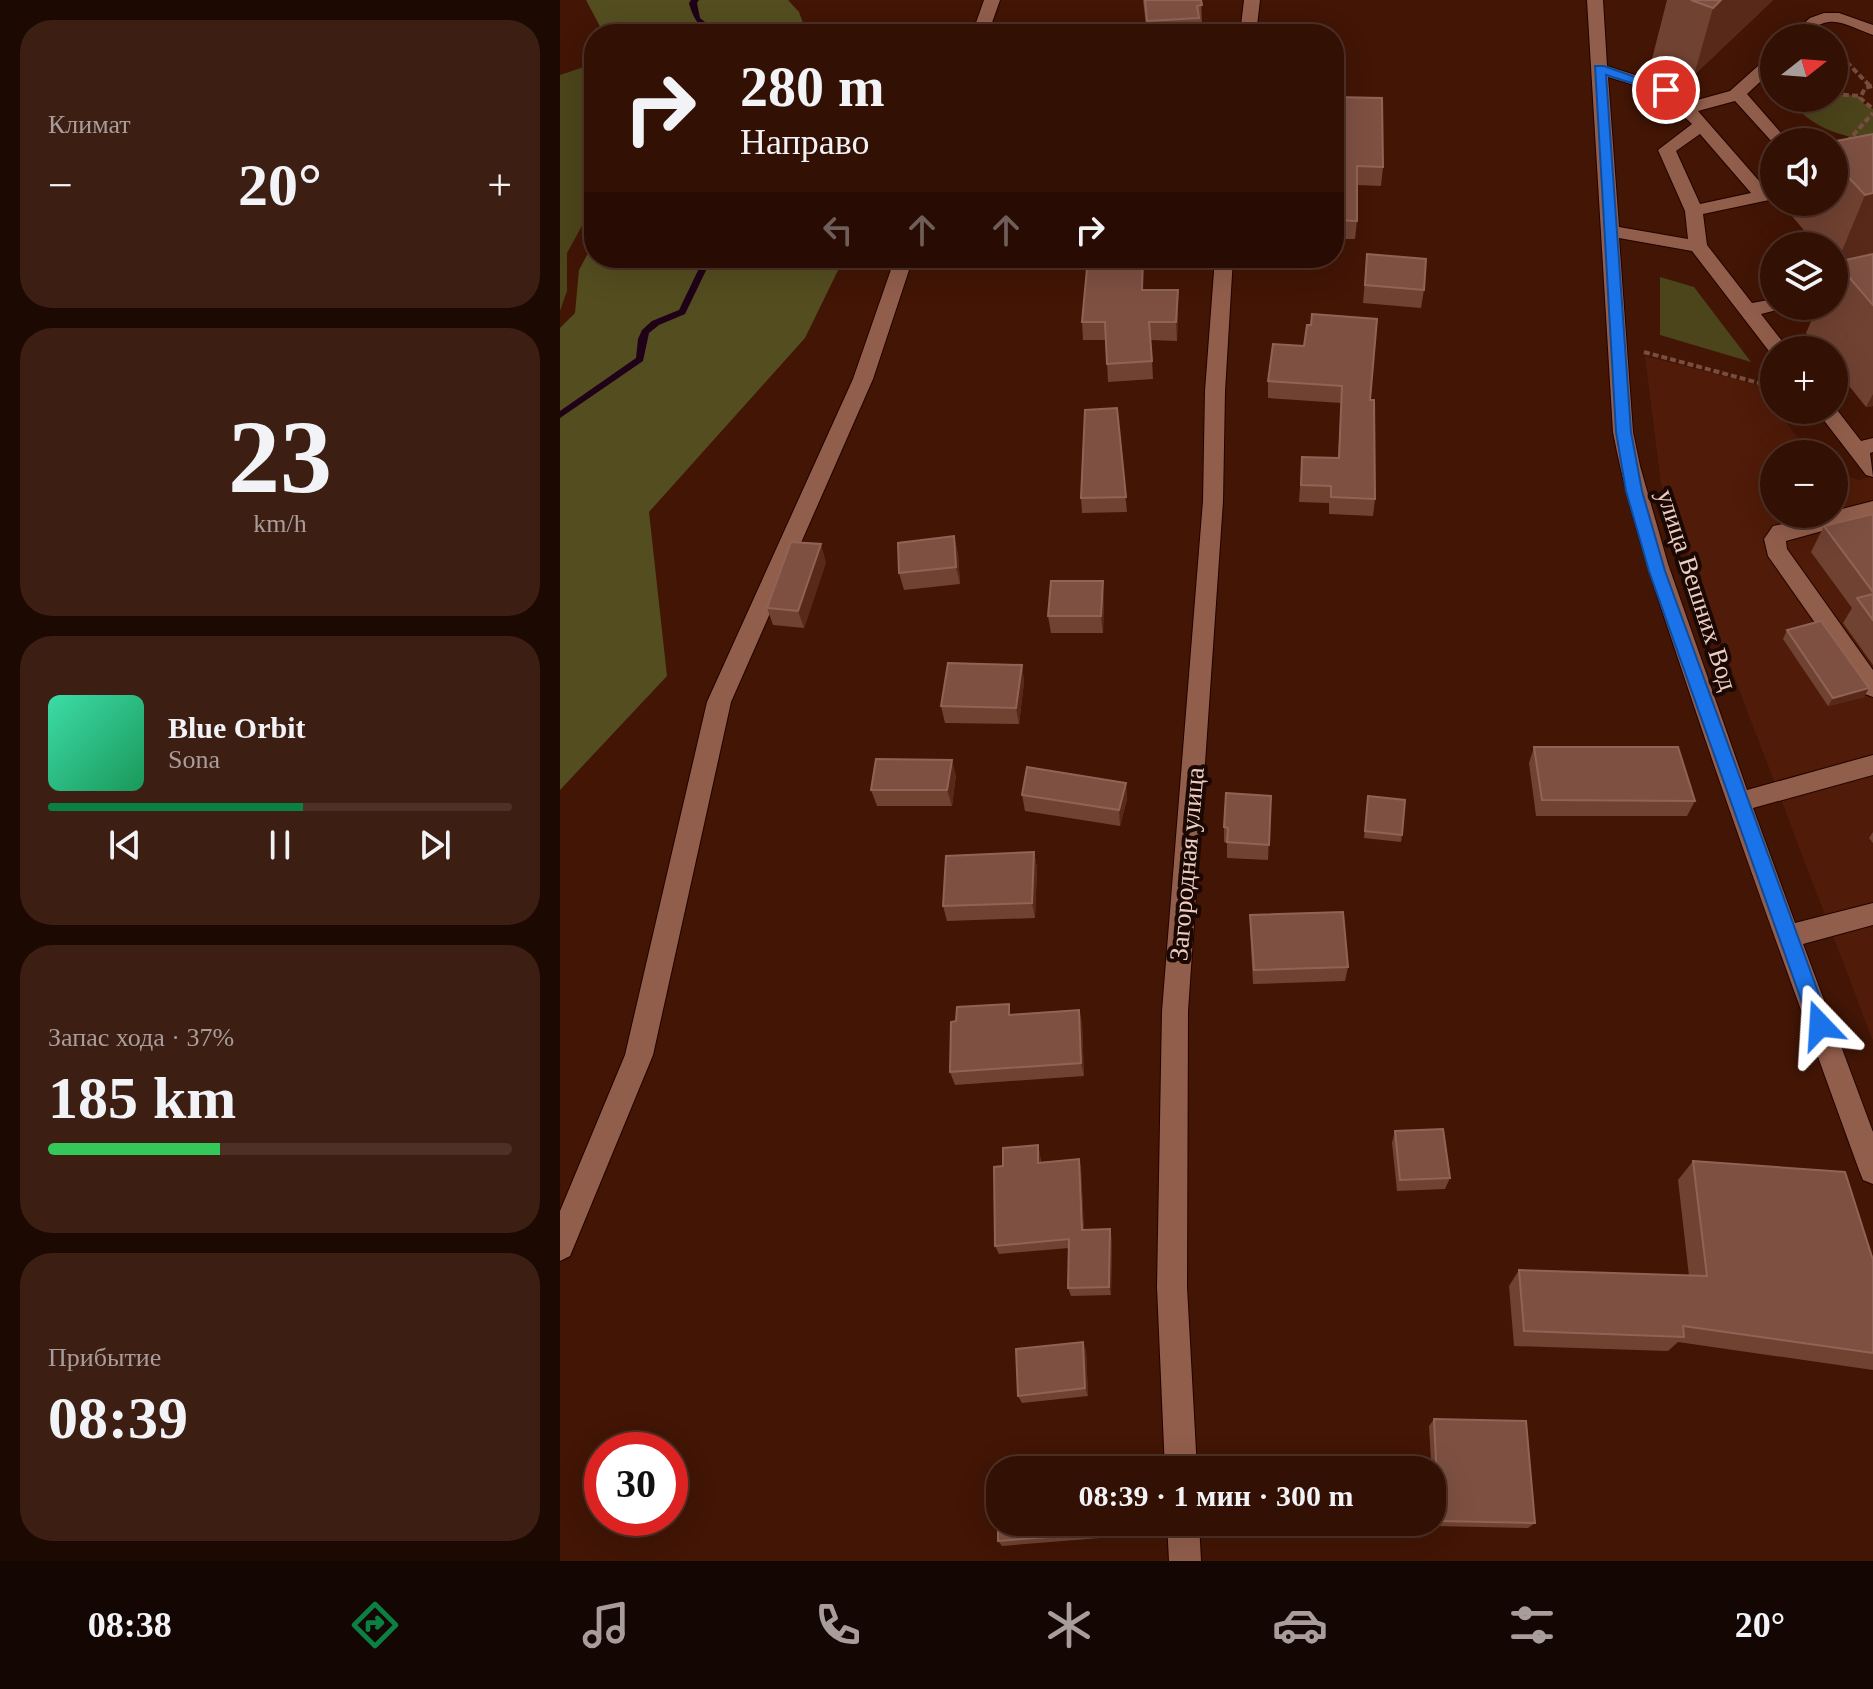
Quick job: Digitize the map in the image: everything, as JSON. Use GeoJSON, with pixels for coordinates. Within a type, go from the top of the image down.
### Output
{"type":"FeatureCollection","features":[{"type":"Feature","properties":{"kind":"street"},"geometry":{"type":"LineString","coordinates":[[984,24],[992,0]]}},
{"type":"Feature","properties":{"kind":"street"},"geometry":{"type":"LineString","coordinates":[[1249,24],[1252,0]]}},
{"type":"Feature","properties":{"kind":"street","name":"улица Вешних Вод"},"geometry":{"type":"LineString","coordinates":[[1595,0],[1623,432],[1634,491],[1657,571],[1738,802],[1873,1170]]}},
{"type":"Feature","properties":{"kind":"street"},"geometry":{"type":"LineString","coordinates":[[1809,24],[1824,16],[1873,30]]}},
{"type":"Feature","properties":{"kind":"street"},"geometry":{"type":"LineString","coordinates":[[1599,69],[1666,90],[1687,108],[1760,187]]}},
{"type":"Feature","properties":{"kind":"street"},"geometry":{"type":"LineString","coordinates":[[1687,108],[1730,100],[1760,74]]}},
{"type":"Feature","properties":{"kind":"street"},"geometry":{"type":"LineString","coordinates":[[1739,95],[1768,128]]}},
{"type":"Feature","properties":{"kind":"street"},"geometry":{"type":"LineString","coordinates":[[1702,125],[1667,150],[1694,211],[1698,246],[1768,336]]}},
{"type":"Feature","properties":{"kind":"street"},"geometry":{"type":"LineString","coordinates":[[1694,211],[1760,197]]}},
{"type":"Feature","properties":{"kind":"street"},"geometry":{"type":"LineString","coordinates":[[1610,231],[1698,246]]}},
{"type":"Feature","properties":{"kind":"street"},"geometry":{"type":"LineString","coordinates":[[560,1246],[639,1055],[719,702],[863,379],[901,268]]}},
{"type":"Feature","properties":{"kind":"street","name":"Загородная улица"},"geometry":{"type":"LineString","coordinates":[[1180,1456],[1172,1287],[1175,1011],[1212,516],[1215,391],[1223,268]]}},
{"type":"Feature","properties":{"kind":"street"},"geometry":{"type":"LineString","coordinates":[[1748,310],[1760,308]]}},
{"type":"Feature","properties":{"kind":"street"},"geometry":{"type":"LineString","coordinates":[[1841,424],[1865,447],[1873,470]]}},
{"type":"Feature","properties":{"kind":"street"},"geometry":{"type":"LineString","coordinates":[[1873,509],[1781,532],[1775,539],[1776,550],[1873,688]]}},
{"type":"Feature","properties":{"kind":"street"},"geometry":{"type":"LineString","coordinates":[[1738,802],[1873,765]]}},
{"type":"Feature","properties":{"kind":"street"},"geometry":{"type":"LineString","coordinates":[[1787,937],[1873,914]]}},
{"type":"Feature","properties":{"kind":"street"},"geometry":{"type":"LineString","coordinates":[[1184,1536],[1185,1561]]}},
{"type":"Feature","properties":{"kind":"path"},"geometry":{"type":"LineString","coordinates":[[1848,63],[1872,86],[1861,92],[1860,96]]}},
{"type":"Feature","properties":{"kind":"path"},"geometry":{"type":"LineString","coordinates":[[1848,95],[1860,96]]}},
{"type":"Feature","properties":{"kind":"path"},"geometry":{"type":"LineString","coordinates":[[1848,140],[1873,111],[1860,96]]}},
{"type":"Feature","properties":{"kind":"path"},"geometry":{"type":"LineString","coordinates":[[1618,345],[1760,383]]}},
{"type":"Feature","properties":{"kind":"shaded area"},"geometry":{"type":"Polygon","coordinates":[[[586,0],[788,0],[799,12],[803,24],[599,24],[586,0]]]}},
{"type":"Feature","properties":{"kind":"shaded area"},"geometry":{"type":"Polygon","coordinates":[[[584,67],[584,222],[567,253],[567,291],[560,311],[560,75],[584,67]]]}},
{"type":"Feature","properties":{"kind":"shaded area"},"geometry":{"type":"Polygon","coordinates":[[[1848,95],[1860,96],[1863,103],[1873,109],[1873,141],[1848,136],[1848,128],[1824,128],[1802,112],[1848,112],[1848,95]]]}},
{"type":"Feature","properties":{"kind":"shaded area"},"geometry":{"type":"Polygon","coordinates":[[[584,261],[584,268],[839,268],[805,338],[649,512],[667,676],[560,790],[560,328],[575,313],[579,270],[584,261]]]}},
{"type":"Feature","properties":{"kind":"shaded area"},"geometry":{"type":"Polygon","coordinates":[[[1660,277],[1694,287],[1751,362],[1660,335],[1660,277]]]}},
{"type":"Feature","properties":{"kind":"shaded area"},"geometry":{"type":"Polygon","coordinates":[[[1645,356],[1758,385],[1760,424],[1787,424],[1799,440],[1760,440],[1760,528],[1848,528],[1848,476],[1859,480],[1873,476],[1873,1041],[1661,485],[1645,356]]]}},
{"type":"Feature","properties":{"kind":"building"},"geometry":{"type":"Polygon","coordinates":[[[1145,0],[1201,0],[1202,5],[1197,6],[1199,18],[1147,21],[1145,0]]]}},
{"type":"Feature","properties":{"kind":"building"},"geometry":{"type":"Polygon","coordinates":[[[1691,0],[1721,0],[1713,8],[1691,0]]]}},
{"type":"Feature","properties":{"kind":"building"},"geometry":{"type":"Polygon","coordinates":[[[1344,97],[1382,98],[1383,167],[1357,166],[1357,221],[1344,220],[1344,97]]]}},
{"type":"Feature","properties":{"kind":"building"},"geometry":{"type":"Polygon","coordinates":[[[1873,134],[1873,193],[1865,195],[1848,177],[1848,139],[1873,134]]]}},
{"type":"Feature","properties":{"kind":"building"},"geometry":{"type":"Polygon","coordinates":[[[1367,254],[1426,259],[1424,290],[1365,285],[1367,254]]]}},
{"type":"Feature","properties":{"kind":"building"},"geometry":{"type":"Polygon","coordinates":[[[1873,254],[1873,305],[1848,276],[1848,259],[1873,254]]]}},
{"type":"Feature","properties":{"kind":"building"},"geometry":{"type":"Polygon","coordinates":[[[1087,268],[1143,268],[1142,290],[1178,290],[1176,322],[1149,322],[1152,361],[1107,364],[1105,322],[1082,322],[1087,268]]]}},
{"type":"Feature","properties":{"kind":"building"},"geometry":{"type":"Polygon","coordinates":[[[1312,314],[1377,319],[1370,400],[1374,400],[1375,499],[1331,497],[1331,486],[1301,485],[1302,457],[1339,458],[1342,386],[1268,381],[1273,344],[1304,346],[1312,314]]]}},
{"type":"Feature","properties":{"kind":"building"},"geometry":{"type":"Polygon","coordinates":[[[1117,408],[1126,497],[1081,498],[1085,410],[1117,408]]]}},
{"type":"Feature","properties":{"kind":"building"},"geometry":{"type":"Polygon","coordinates":[[[1873,514],[1873,592],[1825,528],[1848,528],[1848,520],[1873,514]]]}},
{"type":"Feature","properties":{"kind":"building"},"geometry":{"type":"Polygon","coordinates":[[[954,536],[956,567],[899,573],[898,543],[954,536]]]}},
{"type":"Feature","properties":{"kind":"building"},"geometry":{"type":"Polygon","coordinates":[[[791,542],[821,544],[798,611],[767,608],[791,542]]]}},
{"type":"Feature","properties":{"kind":"building"},"geometry":{"type":"Polygon","coordinates":[[[1051,581],[1103,581],[1101,616],[1048,616],[1051,581]]]}},
{"type":"Feature","properties":{"kind":"building"},"geometry":{"type":"Polygon","coordinates":[[[1873,594],[1873,620],[1857,598],[1873,594]]]}},
{"type":"Feature","properties":{"kind":"building"},"geometry":{"type":"Polygon","coordinates":[[[1821,621],[1869,688],[1833,698],[1787,630],[1821,621]]]}},
{"type":"Feature","properties":{"kind":"building"},"geometry":{"type":"Polygon","coordinates":[[[948,663],[1022,665],[1016,708],[941,706],[948,663]]]}},
{"type":"Feature","properties":{"kind":"building"},"geometry":{"type":"Polygon","coordinates":[[[1534,747],[1678,747],[1695,801],[1542,800],[1534,747]]]}},
{"type":"Feature","properties":{"kind":"building"},"geometry":{"type":"Polygon","coordinates":[[[876,759],[952,760],[947,790],[871,790],[876,759]]]}},
{"type":"Feature","properties":{"kind":"building"},"geometry":{"type":"Polygon","coordinates":[[[1027,767],[1126,783],[1119,810],[1022,795],[1027,767]]]}},
{"type":"Feature","properties":{"kind":"building"},"geometry":{"type":"Polygon","coordinates":[[[1226,793],[1271,796],[1269,845],[1227,842],[1228,828],[1224,827],[1226,793]]]}},
{"type":"Feature","properties":{"kind":"building"},"geometry":{"type":"Polygon","coordinates":[[[1368,796],[1405,800],[1402,835],[1365,831],[1368,796]]]}},
{"type":"Feature","properties":{"kind":"building"},"geometry":{"type":"Polygon","coordinates":[[[1034,852],[1032,903],[943,906],[946,856],[1034,852]]]}},
{"type":"Feature","properties":{"kind":"building"},"geometry":{"type":"Polygon","coordinates":[[[1343,912],[1348,967],[1254,970],[1250,915],[1343,912]]]}},
{"type":"Feature","properties":{"kind":"building"},"geometry":{"type":"Polygon","coordinates":[[[1009,1004],[1009,1015],[1079,1010],[1081,1063],[950,1072],[951,1022],[956,1021],[957,1007],[1009,1004]]]}},
{"type":"Feature","properties":{"kind":"building"},"geometry":{"type":"Polygon","coordinates":[[[1443,1129],[1450,1178],[1400,1180],[1395,1131],[1443,1129]]]}},
{"type":"Feature","properties":{"kind":"building"},"geometry":{"type":"Polygon","coordinates":[[[1038,1145],[1038,1163],[1079,1159],[1082,1230],[1110,1229],[1109,1287],[1068,1288],[1069,1239],[995,1246],[994,1167],[1003,1166],[1003,1148],[1038,1145]]]}},
{"type":"Feature","properties":{"kind":"building"},"geometry":{"type":"Polygon","coordinates":[[[1693,1161],[1845,1172],[1873,1260],[1873,1353],[1683,1326],[1684,1337],[1524,1331],[1519,1270],[1707,1276],[1693,1161]]]}},
{"type":"Feature","properties":{"kind":"building"},"geometry":{"type":"Polygon","coordinates":[[[1083,1342],[1085,1388],[1018,1396],[1016,1349],[1083,1342]]]}},
{"type":"Feature","properties":{"kind":"building"},"geometry":{"type":"Polygon","coordinates":[[[1434,1419],[1526,1421],[1535,1523],[1446,1521],[1446,1456],[1436,1456],[1434,1419]]]}},
{"type":"Feature","properties":{"kind":"building"},"geometry":{"type":"Polygon","coordinates":[[[998,1536],[1060,1536],[998,1541],[998,1536]]]}},
{"type":"Feature","properties":{"kind":"waterway"},"geometry":{"type":"LineString","coordinates":[[695,0],[697,19],[703,24]]}},
{"type":"Feature","properties":{"kind":"waterway"},"geometry":{"type":"LineString","coordinates":[[560,415],[640,359],[645,332],[656,323],[682,312],[703,268]]}},
{"type":"Feature","properties":{"kind":"route"},"geometry":{"type":"LineString","coordinates":[[1666,90],[1599,69],[1623,432],[1634,491],[1657,571],[1820,1025]]}}]}
